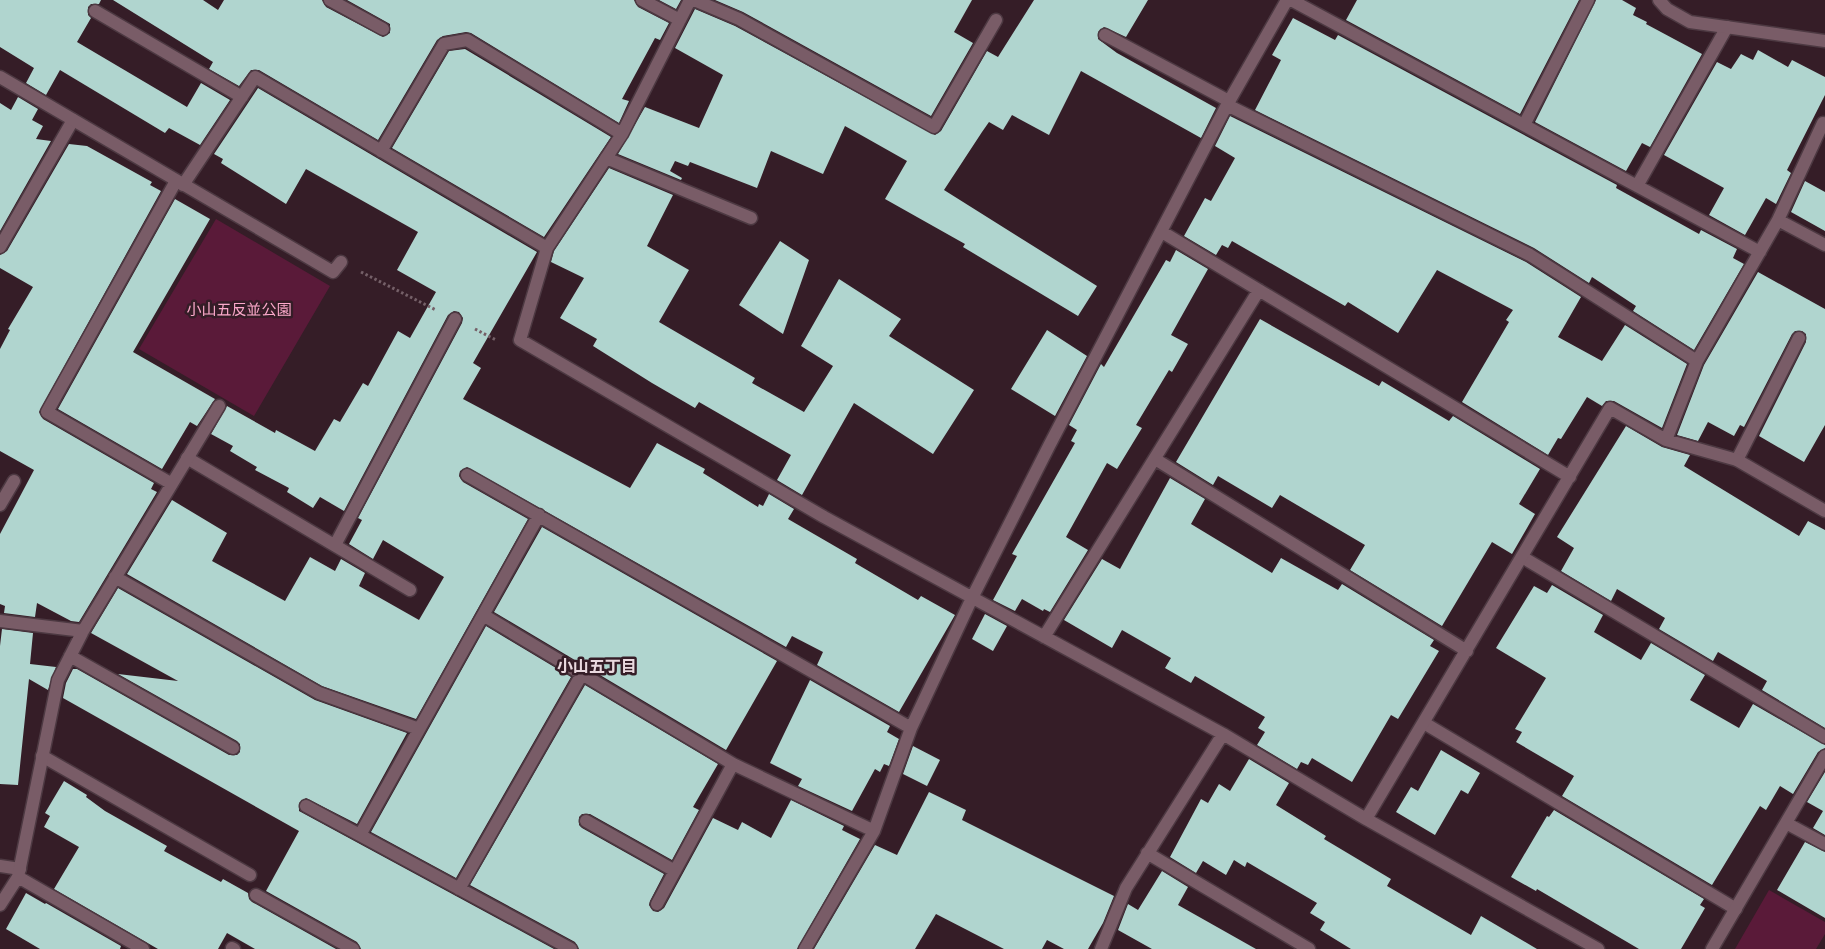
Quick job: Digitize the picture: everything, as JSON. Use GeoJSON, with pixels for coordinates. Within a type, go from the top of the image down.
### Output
{"type":"FeatureCollection","features":[{"type":"Feature","properties":{"kind":"street"},"geometry":{"type":"LineString","coordinates":[[330,0],[383,29]]}},
{"type":"Feature","properties":{"kind":"street"},"geometry":{"type":"LineString","coordinates":[[642,0],[680,20]]}},
{"type":"Feature","properties":{"kind":"street"},"geometry":{"type":"LineString","coordinates":[[690,0],[622,134],[547,248],[520,340],[824,517],[1223,734],[1366,820],[1598,949]]}},
{"type":"Feature","properties":{"kind":"street"},"geometry":{"type":"LineString","coordinates":[[694,0],[740,19],[934,127],[996,20]]}},
{"type":"Feature","properties":{"kind":"street"},"geometry":{"type":"LineString","coordinates":[[805,949],[874,831],[911,728],[972,598],[1228,103],[1289,0],[1760,252]]}},
{"type":"Feature","properties":{"kind":"street"},"geometry":{"type":"LineString","coordinates":[[1524,125],[1588,0]]}},
{"type":"Feature","properties":{"kind":"street"},"geometry":{"type":"LineString","coordinates":[[1659,0],[1667,9],[1690,22],[1825,41]]}},
{"type":"Feature","properties":{"kind":"street"},"geometry":{"type":"LineString","coordinates":[[95,11],[242,97]]}},
{"type":"Feature","properties":{"kind":"street"},"geometry":{"type":"LineString","coordinates":[[1637,186],[1727,27]]}},
{"type":"Feature","properties":{"kind":"street"},"geometry":{"type":"LineString","coordinates":[[1105,35],[1228,103],[1530,255],[1697,361]]}},
{"type":"Feature","properties":{"kind":"street"},"geometry":{"type":"LineString","coordinates":[[381,151],[444,44],[467,40],[622,134]]}},
{"type":"Feature","properties":{"kind":"street"},"geometry":{"type":"LineString","coordinates":[[0,76],[333,272],[341,262]]}},
{"type":"Feature","properties":{"kind":"street"},"geometry":{"type":"LineString","coordinates":[[172,484],[47,412],[180,183],[255,77],[547,248]]}},
{"type":"Feature","properties":{"kind":"street"},"geometry":{"type":"LineString","coordinates":[[0,247],[73,120]]}},
{"type":"Feature","properties":{"kind":"street"},"geometry":{"type":"LineString","coordinates":[[1666,440],[1697,361],[1778,220],[1824,124]]}},
{"type":"Feature","properties":{"kind":"street"},"geometry":{"type":"LineString","coordinates":[[606,158],[751,218]]}},
{"type":"Feature","properties":{"kind":"street"},"geometry":{"type":"LineString","coordinates":[[1778,220],[1825,246]]}},
{"type":"Feature","properties":{"kind":"street"},"geometry":{"type":"LineString","coordinates":[[1162,232],[1570,477]]}},
{"type":"Feature","properties":{"kind":"street"},"geometry":{"type":"LineString","coordinates":[[1044,637],[1259,290]]}},
{"type":"Feature","properties":{"kind":"street"},"geometry":{"type":"LineString","coordinates":[[334,545],[456,319]]}},
{"type":"Feature","properties":{"kind":"street"},"geometry":{"type":"LineString","coordinates":[[1737,460],[1799,338]]}},
{"type":"Feature","properties":{"kind":"street"},"geometry":{"type":"LineString","coordinates":[[0,905],[19,873],[58,680],[83,631],[219,406]]}},
{"type":"Feature","properties":{"kind":"street"},"geometry":{"type":"LineString","coordinates":[[1366,820],[1610,408],[1666,440],[1737,460],[1825,511]]}},
{"type":"Feature","properties":{"kind":"street"},"geometry":{"type":"LineString","coordinates":[[187,458],[410,590]]}},
{"type":"Feature","properties":{"kind":"street"},"geometry":{"type":"LineString","coordinates":[[1155,460],[1467,651]]}},
{"type":"Feature","properties":{"kind":"street"},"geometry":{"type":"LineString","coordinates":[[466,475],[911,728]]}},
{"type":"Feature","properties":{"kind":"street"},"geometry":{"type":"LineString","coordinates":[[0,504],[14,481]]}},
{"type":"Feature","properties":{"kind":"street"},"geometry":{"type":"LineString","coordinates":[[360,835],[539,515]]}},
{"type":"Feature","properties":{"kind":"street"},"geometry":{"type":"LineString","coordinates":[[1522,557],[1825,737]]}},
{"type":"Feature","properties":{"kind":"street"},"geometry":{"type":"LineString","coordinates":[[115,577],[318,693],[419,729]]}},
{"type":"Feature","properties":{"kind":"street"},"geometry":{"type":"LineString","coordinates":[[483,615],[733,764],[874,831]]}},
{"type":"Feature","properties":{"kind":"street"},"geometry":{"type":"LineString","coordinates":[[0,620],[83,631]]}},
{"type":"Feature","properties":{"kind":"street"},"geometry":{"type":"LineString","coordinates":[[70,656],[234,748]]}},
{"type":"Feature","properties":{"kind":"street"},"geometry":{"type":"LineString","coordinates":[[459,889],[582,674]]}},
{"type":"Feature","properties":{"kind":"street"},"geometry":{"type":"LineString","coordinates":[[1424,723],[1736,909]]}},
{"type":"Feature","properties":{"kind":"street"},"geometry":{"type":"LineString","coordinates":[[1101,949],[1126,888],[1223,734]]}},
{"type":"Feature","properties":{"kind":"street"},"geometry":{"type":"LineString","coordinates":[[42,756],[250,875]]}},
{"type":"Feature","properties":{"kind":"street"},"geometry":{"type":"LineString","coordinates":[[1712,949],[1825,756]]}},
{"type":"Feature","properties":{"kind":"street"},"geometry":{"type":"LineString","coordinates":[[657,904],[733,764]]}},
{"type":"Feature","properties":{"kind":"street"},"geometry":{"type":"LineString","coordinates":[[306,806],[571,949]]}},
{"type":"Feature","properties":{"kind":"street"},"geometry":{"type":"LineString","coordinates":[[586,822],[675,871]]}},
{"type":"Feature","properties":{"kind":"street"},"geometry":{"type":"LineString","coordinates":[[1786,823],[1825,844]]}},
{"type":"Feature","properties":{"kind":"street"},"geometry":{"type":"LineString","coordinates":[[1147,853],[1309,949]]}},
{"type":"Feature","properties":{"kind":"street"},"geometry":{"type":"LineString","coordinates":[[0,866],[19,873],[143,949]]}},
{"type":"Feature","properties":{"kind":"street"},"geometry":{"type":"LineString","coordinates":[[256,895],[353,949]]}},
{"type":"Feature","properties":{"kind":"path"},"geometry":{"type":"LineString","coordinates":[[341,262],[497,340],[520,340]]}},
{"type":"Feature","properties":{"kind":"green space","name":"小山五反並公園"},"geometry":{"type":"Polygon","coordinates":[[[216,219],[330,286],[254,416],[139,349],[216,219]]]}},
{"type":"Feature","properties":{"kind":"green space"},"geometry":{"type":"Polygon","coordinates":[[[1769,890],[1825,922],[1825,934],[1816,949],[1735,949],[1769,890]]]}},
{"type":"Feature","properties":{"kind":"building"},"geometry":{"type":"Polygon","coordinates":[[[0,0],[101,0],[99,4],[91,4],[88,7],[88,15],[91,18],[77,42],[187,107],[201,83],[230,100],[200,145],[169,128],[165,133],[60,70],[46,95],[26,83],[34,68],[0,47],[0,0]]]}},
{"type":"Feature","properties":{"kind":"building"},"geometry":{"type":"Polygon","coordinates":[[[113,0],[203,0],[218,10],[224,0],[322,0],[326,7],[383,37],[390,33],[390,24],[347,0],[634,0],[638,7],[669,23],[660,40],[655,38],[622,99],[629,101],[619,123],[471,33],[466,32],[443,36],[437,40],[378,140],[259,70],[251,70],[239,86],[209,69],[213,62],[113,0]]]}},
{"type":"Feature","properties":{"kind":"building"},"geometry":{"type":"Polygon","coordinates":[[[659,0],[681,0],[676,9],[659,0]]]}},
{"type":"Feature","properties":{"kind":"building"},"geometry":{"type":"Polygon","coordinates":[[[715,0],[972,0],[954,32],[973,43],[931,116],[743,12],[715,0]]]}},
{"type":"Feature","properties":{"kind":"building"},"geometry":{"type":"Polygon","coordinates":[[[1034,0],[1148,0],[1126,37],[1104,27],[1098,32],[1098,39],[1117,53],[1216,108],[1201,138],[1081,71],[1049,135],[1012,115],[1003,130],[989,122],[982,132],[944,190],[1097,286],[1078,316],[963,247],[965,244],[885,199],[907,161],[845,126],[823,174],[771,151],[757,188],[690,162],[688,166],[675,161],[670,171],[682,178],[681,180],[618,154],[645,107],[699,128],[723,75],[675,48],[695,9],[735,26],[935,135],[941,131],[987,51],[998,57],[1034,0]]]}},
{"type":"Feature","properties":{"kind":"building"},"geometry":{"type":"Polygon","coordinates":[[[1357,0],[1579,0],[1520,114],[1346,20],[1357,0]]]}},
{"type":"Feature","properties":{"kind":"building"},"geometry":{"type":"Polygon","coordinates":[[[1596,0],[1622,0],[1636,8],[1633,15],[1647,22],[1646,24],[1702,54],[1650,147],[1642,143],[1626,171],[1535,122],[1596,0]]]}},
{"type":"Feature","properties":{"kind":"building"},"geometry":{"type":"Polygon","coordinates":[[[1293,18],[1335,40],[1338,35],[1617,185],[1616,188],[1699,234],[1701,230],[1737,249],[1733,258],[1744,264],[1694,350],[1633,311],[1636,306],[1592,277],[1589,283],[1534,248],[1255,110],[1281,60],[1272,55],[1293,18]]]}},
{"type":"Feature","properties":{"kind":"building"},"geometry":{"type":"Polygon","coordinates":[[[465,49],[611,137],[544,237],[392,148],[449,51],[465,49]]]}},
{"type":"Feature","properties":{"kind":"building"},"geometry":{"type":"Polygon","coordinates":[[[1758,50],[1788,67],[1792,60],[1825,77],[1825,95],[1787,170],[1791,173],[1776,204],[1766,198],[1745,235],[1709,215],[1724,188],[1664,155],[1717,62],[1731,69],[1741,54],[1753,60],[1758,50]]]}},
{"type":"Feature","properties":{"kind":"building"},"geometry":{"type":"Polygon","coordinates":[[[258,88],[537,252],[473,363],[481,368],[463,399],[630,488],[657,443],[705,469],[703,473],[758,507],[759,504],[763,506],[769,494],[794,509],[788,519],[857,559],[855,563],[918,600],[921,596],[955,615],[899,712],[817,665],[823,652],[792,636],[786,647],[467,467],[460,471],[459,476],[463,482],[528,519],[416,719],[322,686],[127,574],[172,500],[227,533],[212,561],[285,601],[310,557],[335,571],[341,559],[365,573],[359,586],[419,620],[444,577],[383,540],[373,559],[349,544],[362,520],[358,518],[462,323],[463,318],[459,312],[454,311],[448,315],[344,511],[320,497],[313,508],[287,492],[289,488],[255,470],[257,467],[230,451],[233,446],[211,434],[227,406],[275,433],[276,430],[315,451],[334,419],[340,422],[363,383],[368,386],[398,331],[410,338],[436,292],[397,270],[418,232],[306,169],[286,204],[221,163],[223,159],[214,154],[258,88]]]}},
{"type":"Feature","properties":{"kind":"building"},"geometry":{"type":"Polygon","coordinates":[[[18,97],[38,109],[32,120],[43,126],[36,139],[51,141],[0,231],[0,103],[11,110],[18,97]]]}},
{"type":"Feature","properties":{"kind":"building"},"geometry":{"type":"Polygon","coordinates":[[[1230,116],[1526,262],[1581,297],[1558,337],[1602,361],[1625,325],[1687,364],[1662,428],[1614,401],[1606,401],[1602,406],[1587,397],[1561,439],[1558,438],[1548,455],[1462,402],[1509,322],[1506,320],[1513,310],[1437,270],[1398,333],[1348,302],[1345,306],[1232,241],[1228,248],[1222,245],[1216,255],[1184,236],[1205,198],[1211,201],[1235,158],[1215,146],[1230,116]]]}},
{"type":"Feature","properties":{"kind":"building"},"geometry":{"type":"Polygon","coordinates":[[[69,144],[87,146],[152,182],[150,185],[161,191],[39,412],[43,419],[154,483],[151,489],[157,492],[79,622],[71,621],[37,603],[35,617],[4,613],[5,606],[0,604],[0,534],[34,470],[0,451],[0,349],[10,330],[8,329],[33,287],[0,268],[0,255],[7,251],[69,144]]]}},
{"type":"Feature","properties":{"kind":"building"},"geometry":{"type":"Polygon","coordinates":[[[609,168],[673,195],[647,246],[689,270],[659,322],[755,378],[752,383],[804,412],[833,366],[801,346],[839,279],[901,319],[889,336],[974,390],[933,454],[854,403],[802,495],[777,480],[791,455],[699,402],[695,408],[652,383],[593,346],[597,339],[560,318],[584,278],[551,262],[554,251],[609,168]]]}},
{"type":"Feature","properties":{"kind":"building"},"geometry":{"type":"Polygon","coordinates":[[[1805,181],[1825,192],[1825,231],[1791,212],[1805,181]]]}},
{"type":"Feature","properties":{"kind":"building"},"geometry":{"type":"Polygon","coordinates":[[[175,199],[210,219],[133,352],[215,399],[197,426],[190,422],[162,469],[58,409],[175,199]]]}},
{"type":"Feature","properties":{"kind":"building"},"geometry":{"type":"Polygon","coordinates":[[[780,241],[809,260],[783,334],[739,305],[780,241]]]}},
{"type":"Feature","properties":{"kind":"building"},"geometry":{"type":"Polygon","coordinates":[[[1176,250],[1208,269],[1171,335],[1188,344],[1172,372],[1169,370],[1136,425],[1142,428],[1117,469],[1107,463],[1066,537],[1088,550],[1050,612],[1044,609],[1043,611],[1022,599],[1015,611],[993,600],[1017,556],[1012,554],[1075,443],[1071,441],[1077,430],[1069,425],[1101,364],[1104,367],[1166,260],[1170,262],[1176,250]]]}},
{"type":"Feature","properties":{"kind":"building"},"geometry":{"type":"Polygon","coordinates":[[[1758,272],[1825,309],[1825,425],[1804,462],[1759,436],[1806,342],[1806,334],[1802,331],[1795,331],[1792,334],[1744,427],[1740,425],[1734,436],[1708,422],[1698,441],[1677,435],[1704,365],[1758,272]]]}},
{"type":"Feature","properties":{"kind":"building"},"geometry":{"type":"Polygon","coordinates":[[[1260,319],[1379,386],[1382,381],[1449,421],[1453,416],[1540,469],[1519,504],[1535,514],[1512,554],[1492,542],[1442,626],[1350,570],[1365,545],[1280,495],[1272,508],[1218,476],[1213,485],[1176,462],[1260,319]]]}},
{"type":"Feature","properties":{"kind":"building"},"geometry":{"type":"Polygon","coordinates":[[[1047,330],[1087,356],[1055,416],[1011,389],[1047,330]]]}},
{"type":"Feature","properties":{"kind":"building"},"geometry":{"type":"Polygon","coordinates":[[[1626,426],[1662,447],[1690,455],[1684,466],[1799,536],[1808,521],[1825,530],[1825,728],[1762,690],[1767,681],[1718,652],[1713,661],[1659,629],[1665,618],[1617,589],[1611,601],[1561,571],[1574,548],[1557,537],[1626,426]]]}},
{"type":"Feature","properties":{"kind":"building"},"geometry":{"type":"Polygon","coordinates":[[[1170,478],[1205,499],[1191,524],[1272,573],[1281,558],[1338,590],[1342,584],[1434,640],[1430,646],[1439,651],[1398,719],[1391,715],[1352,782],[1312,758],[1308,765],[1301,762],[1297,769],[1257,745],[1265,732],[1258,728],[1265,717],[1195,676],[1191,683],[1165,668],[1171,658],[1122,630],[1112,648],[1064,620],[1102,559],[1120,569],[1170,478]]]}},
{"type":"Feature","properties":{"kind":"building"},"geometry":{"type":"Polygon","coordinates":[[[542,527],[777,661],[726,750],[494,612],[542,527]]]}},
{"type":"Feature","properties":{"kind":"building"},"geometry":{"type":"Polygon","coordinates":[[[1552,585],[1603,615],[1594,632],[1641,660],[1651,643],[1705,675],[1690,700],[1739,728],[1753,704],[1825,745],[1825,748],[1818,752],[1793,794],[1780,786],[1766,810],[1760,806],[1712,885],[1562,796],[1574,776],[1516,742],[1522,732],[1515,729],[1546,678],[1496,648],[1534,586],[1547,593],[1552,585]]]}},
{"type":"Feature","properties":{"kind":"building"},"geometry":{"type":"Polygon","coordinates":[[[118,588],[315,700],[407,733],[357,824],[306,798],[299,803],[299,811],[554,949],[361,949],[357,942],[266,891],[299,831],[63,698],[66,683],[73,669],[77,669],[229,755],[237,755],[240,752],[240,744],[237,741],[118,674],[178,681],[91,633],[118,588]]]}},
{"type":"Feature","properties":{"kind":"building"},"geometry":{"type":"Polygon","coordinates":[[[985,614],[1007,626],[993,651],[972,639],[985,614]]]}},
{"type":"Feature","properties":{"kind":"building"},"geometry":{"type":"Polygon","coordinates":[[[486,626],[571,677],[456,878],[371,832],[486,626]]]}},
{"type":"Feature","properties":{"kind":"building"},"geometry":{"type":"Polygon","coordinates":[[[2,629],[33,633],[30,664],[56,667],[48,690],[29,679],[18,785],[0,784],[0,646],[2,629]]]}},
{"type":"Feature","properties":{"kind":"building"},"geometry":{"type":"Polygon","coordinates":[[[810,680],[890,726],[887,732],[899,739],[889,766],[884,764],[880,772],[875,769],[852,811],[798,786],[802,779],[770,763],[810,680]]]}},
{"type":"Feature","properties":{"kind":"building"},"geometry":{"type":"Polygon","coordinates":[[[585,685],[718,764],[693,807],[699,810],[672,860],[590,814],[582,814],[579,817],[579,825],[582,828],[664,874],[650,901],[649,905],[653,911],[658,912],[664,908],[713,818],[738,830],[742,822],[771,838],[791,800],[844,826],[842,830],[860,839],[797,949],[579,949],[575,942],[470,885],[585,685]]]}},
{"type":"Feature","properties":{"kind":"building"},"geometry":{"type":"Polygon","coordinates":[[[913,746],[940,760],[927,786],[903,774],[913,746]]]}},
{"type":"Feature","properties":{"kind":"building"},"geometry":{"type":"Polygon","coordinates":[[[1441,750],[1480,773],[1468,794],[1461,790],[1435,835],[1396,812],[1411,787],[1418,791],[1441,750]]]}},
{"type":"Feature","properties":{"kind":"building"},"geometry":{"type":"Polygon","coordinates":[[[1249,759],[1289,783],[1276,805],[1326,836],[1324,839],[1391,879],[1387,886],[1471,935],[1481,916],[1537,949],[1351,949],[1320,930],[1325,922],[1310,913],[1317,903],[1247,862],[1245,867],[1234,860],[1226,875],[1203,861],[1196,873],[1170,857],[1201,799],[1208,803],[1219,784],[1230,791],[1249,759]]]}},
{"type":"Feature","properties":{"kind":"building"},"geometry":{"type":"Polygon","coordinates":[[[1825,772],[1825,835],[1813,828],[1823,811],[1807,802],[1825,772]]]}},
{"type":"Feature","properties":{"kind":"building"},"geometry":{"type":"Polygon","coordinates":[[[64,781],[87,795],[86,797],[105,811],[167,846],[164,851],[221,882],[223,879],[248,893],[249,899],[252,902],[336,949],[255,949],[227,933],[218,949],[158,949],[54,889],[79,847],[44,827],[50,816],[45,813],[64,781]]]}},
{"type":"Feature","properties":{"kind":"building"},"geometry":{"type":"Polygon","coordinates":[[[929,792],[966,810],[962,820],[1114,896],[1103,923],[1088,949],[1064,949],[1047,940],[1042,949],[1004,949],[936,914],[915,949],[814,949],[875,845],[897,855],[929,792]]]}},
{"type":"Feature","properties":{"kind":"building"},"geometry":{"type":"Polygon","coordinates":[[[1554,810],[1704,899],[1700,905],[1705,908],[1681,949],[1639,949],[1537,889],[1536,891],[1511,877],[1547,816],[1549,817],[1554,810]]]}},
{"type":"Feature","properties":{"kind":"building"},"geometry":{"type":"Polygon","coordinates":[[[1805,842],[1825,852],[1825,918],[1777,890],[1805,842]]]}},
{"type":"Feature","properties":{"kind":"building"},"geometry":{"type":"Polygon","coordinates":[[[1162,871],[1188,887],[1178,905],[1256,949],[1152,949],[1118,930],[1128,904],[1138,910],[1162,871]]]}},
{"type":"Feature","properties":{"kind":"building"},"geometry":{"type":"Polygon","coordinates":[[[26,893],[121,946],[120,949],[40,949],[6,929],[26,893]]]}},
{"type":"Feature","properties":{"kind":"district","name":"小山五丁目"},"geometry":{"type":"Point","coordinates":[597,666]}}]}
